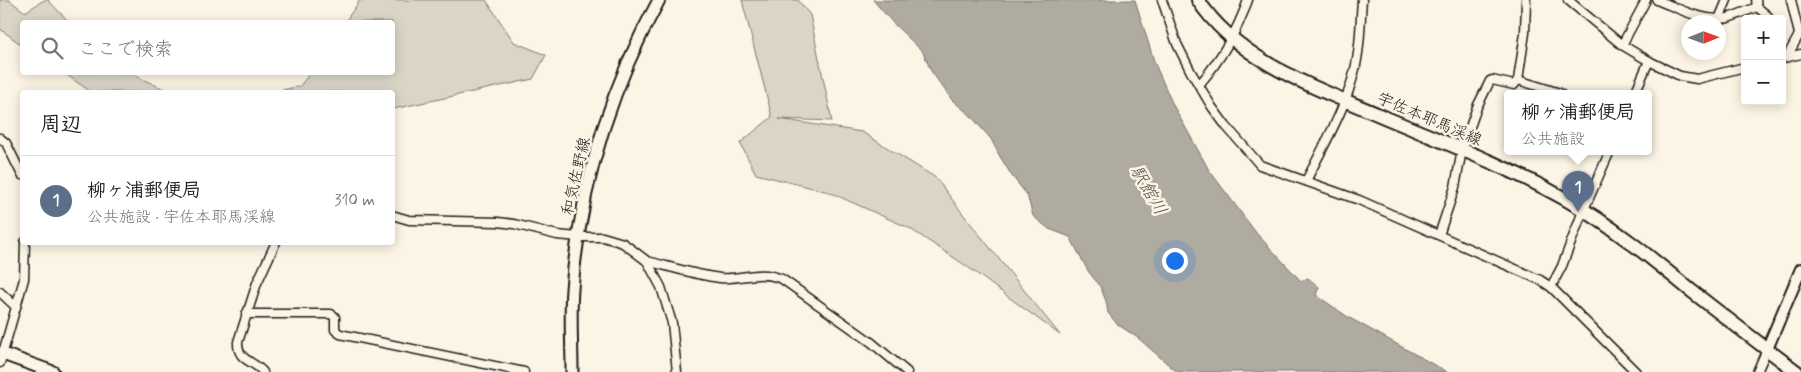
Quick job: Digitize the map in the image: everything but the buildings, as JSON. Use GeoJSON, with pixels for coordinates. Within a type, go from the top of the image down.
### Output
{"type":"FeatureCollection","features":[{"type":"Feature","properties":{"kind":"main road","name":"和気佐野線"},"geometry":{"type":"LineString","coordinates":[[572,372],[572,302],[578,237],[590,176],[610,110],[629,60],[659,0]]}},
{"type":"Feature","properties":{"kind":"main road","name":"宇佐本耶馬渓線"},"geometry":{"type":"LineString","coordinates":[[1198,0],[1218,25],[1232,38],[1268,63],[1346,100],[1503,166],[1584,210],[1635,245],[1797,372]]}},
{"type":"Feature","properties":{"kind":"main road"},"geometry":{"type":"LineString","coordinates":[[1,357],[53,372]]}},
{"type":"Feature","properties":{"kind":"street"},"geometry":{"type":"LineString","coordinates":[[1162,0],[1180,49],[1199,85],[1226,126],[1260,165],[1359,200],[1524,272],[1551,288],[1636,372]]}},
{"type":"Feature","properties":{"kind":"street"},"geometry":{"type":"LineString","coordinates":[[1199,85],[1214,67],[1232,38],[1241,21],[1248,0]]}},
{"type":"Feature","properties":{"kind":"street"},"geometry":{"type":"LineString","coordinates":[[1306,181],[1346,100],[1358,57],[1362,0]]}},
{"type":"Feature","properties":{"kind":"street"},"geometry":{"type":"LineString","coordinates":[[1440,235],[1455,187],[1462,150],[1490,81],[1514,85],[1518,80],[1525,33],[1526,0]]}},
{"type":"Feature","properties":{"kind":"street"},"geometry":{"type":"LineString","coordinates":[[1568,0],[1622,45],[1670,71],[1689,78],[1706,77],[1741,68]]}},
{"type":"Feature","properties":{"kind":"street"},"geometry":{"type":"LineString","coordinates":[[1622,45],[1646,0]]}},
{"type":"Feature","properties":{"kind":"street"},"geometry":{"type":"LineString","coordinates":[[1657,0],[1701,15]]}},
{"type":"Feature","properties":{"kind":"street"},"geometry":{"type":"LineString","coordinates":[[1721,15],[1727,0]]}},
{"type":"Feature","properties":{"kind":"street"},"geometry":{"type":"LineString","coordinates":[[1786,55],[1800,32],[1792,0]]}},
{"type":"Feature","properties":{"kind":"street"},"geometry":{"type":"LineString","coordinates":[[1726,18],[1756,4],[1767,15]]}},
{"type":"Feature","properties":{"kind":"street"},"geometry":{"type":"LineString","coordinates":[[1786,58],[1801,54]]}},
{"type":"Feature","properties":{"kind":"street"},"geometry":{"type":"LineString","coordinates":[[1636,90],[1649,61]]}},
{"type":"Feature","properties":{"kind":"street"},"geometry":{"type":"LineString","coordinates":[[1518,80],[1550,90]]}},
{"type":"Feature","properties":{"kind":"street"},"geometry":{"type":"LineString","coordinates":[[0,138],[6,143],[20,171]]}},
{"type":"Feature","properties":{"kind":"street"},"geometry":{"type":"LineString","coordinates":[[1551,288],[1608,155]]}},
{"type":"Feature","properties":{"kind":"street"},"geometry":{"type":"LineString","coordinates":[[395,216],[409,220],[498,222],[557,235],[603,237],[623,243],[647,261],[721,278],[766,274],[782,279],[871,342],[907,372]]}},
{"type":"Feature","properties":{"kind":"street"},"geometry":{"type":"LineString","coordinates":[[1,357],[24,280],[26,245]]}},
{"type":"Feature","properties":{"kind":"street"},"geometry":{"type":"LineString","coordinates":[[263,372],[241,355],[238,349],[246,314],[257,283],[275,245]]}},
{"type":"Feature","properties":{"kind":"street"},"geometry":{"type":"LineString","coordinates":[[647,261],[661,287],[672,324],[677,372]]}},
{"type":"Feature","properties":{"kind":"street"},"geometry":{"type":"LineString","coordinates":[[1757,372],[1801,269]]}},
{"type":"Feature","properties":{"kind":"street"},"geometry":{"type":"LineString","coordinates":[[0,292],[16,306]]}},
{"type":"Feature","properties":{"kind":"street"},"geometry":{"type":"LineString","coordinates":[[246,314],[331,314],[335,317],[335,330],[340,334],[524,372]]}},
{"type":"Feature","properties":{"kind":"shaded area"},"geometry":{"type":"Polygon","coordinates":[[[0,0],[9,0],[25,12],[44,0],[48,0],[67,20],[20,20],[20,44],[0,29],[0,0]]]}},
{"type":"Feature","properties":{"kind":"shaded area"},"geometry":{"type":"Polygon","coordinates":[[[360,0],[486,0],[514,42],[546,55],[533,79],[395,109],[395,90],[283,90],[300,86],[308,75],[395,75],[395,20],[346,20],[360,0]]]}},
{"type":"Feature","properties":{"kind":"shaded area"},"geometry":{"type":"Polygon","coordinates":[[[742,0],[798,0],[810,15],[832,121],[779,119],[862,132],[936,178],[1060,335],[965,265],[909,228],[829,192],[756,174],[740,143],[772,117],[742,0]]]}},
{"type":"Feature","properties":{"kind":"shaded area"},"geometry":{"type":"Polygon","coordinates":[[[67,75],[134,75],[166,90],[88,90],[67,75]]]}},
{"type":"Feature","properties":{"kind":"water","name":"駅館川"},"geometry":{"type":"Polygon","coordinates":[[[873,0],[1135,0],[1155,64],[1173,105],[1209,170],[1257,234],[1301,281],[1308,278],[1319,287],[1316,295],[1348,317],[1447,372],[1177,372],[1138,338],[1117,324],[1108,313],[1100,286],[1088,271],[1070,237],[1049,229],[1033,216],[1027,195],[1012,176],[991,139],[970,115],[952,100],[931,71],[923,52],[893,23],[873,0]]]}},
{"type":"Feature","properties":{"kind":"place","name":"柳ヶ浦郵便局"},"geometry":{"type":"Point","coordinates":[1578,212]}}]}
